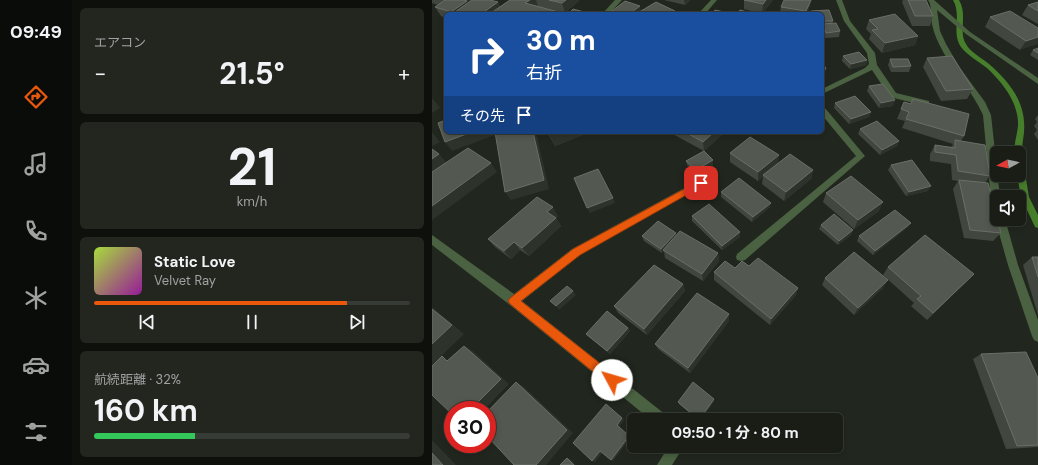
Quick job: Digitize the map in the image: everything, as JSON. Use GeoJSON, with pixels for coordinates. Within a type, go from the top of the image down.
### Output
{"type":"FeatureCollection","features":[{"type":"Feature","properties":{"kind":"street"},"geometry":{"type":"LineString","coordinates":[[608,12],[619,0]]}},
{"type":"Feature","properties":{"kind":"street"},"geometry":{"type":"LineString","coordinates":[[703,12],[714,0]]}},
{"type":"Feature","properties":{"kind":"street"},"geometry":{"type":"LineString","coordinates":[[839,0],[847,21],[871,53],[873,65],[893,95],[934,105]]}},
{"type":"Feature","properties":{"kind":"street"},"geometry":{"type":"LineString","coordinates":[[934,4],[968,33],[1038,82]]}},
{"type":"Feature","properties":{"kind":"street"},"geometry":{"type":"LineString","coordinates":[[934,4],[933,19],[941,42],[982,104],[987,115],[995,190]]}},
{"type":"Feature","properties":{"kind":"street"},"geometry":{"type":"LineString","coordinates":[[824,91],[868,70],[873,65]]}},
{"type":"Feature","properties":{"kind":"street"},"geometry":{"type":"LineString","coordinates":[[741,257],[861,156],[824,112]]}},
{"type":"Feature","properties":{"kind":"street"},"geometry":{"type":"LineString","coordinates":[[514,301],[576,252],[701,183]]}},
{"type":"Feature","properties":{"kind":"street"},"geometry":{"type":"LineString","coordinates":[[1002,226],[1013,265],[1038,336]]}},
{"type":"Feature","properties":{"kind":"street"},"geometry":{"type":"LineString","coordinates":[[432,240],[514,301],[652,413]]}},
{"type":"Feature","properties":{"kind":"street"},"geometry":{"type":"LineString","coordinates":[[664,465],[672,453]]}},
{"type":"Feature","properties":{"kind":"building"},"geometry":{"type":"Polygon","coordinates":[[[445,0],[467,1],[451,12],[435,7],[445,0]]]}},
{"type":"Feature","properties":{"kind":"building"},"geometry":{"type":"Polygon","coordinates":[[[472,0],[490,0],[498,2],[484,12],[455,12],[472,0]]]}},
{"type":"Feature","properties":{"kind":"building"},"geometry":{"type":"Polygon","coordinates":[[[510,0],[530,0],[525,3],[559,12],[492,12],[510,0]]]}},
{"type":"Feature","properties":{"kind":"building"},"geometry":{"type":"Polygon","coordinates":[[[549,0],[566,0],[562,3],[549,0]]]}},
{"type":"Feature","properties":{"kind":"building"},"geometry":{"type":"Polygon","coordinates":[[[744,0],[766,0],[763,4],[744,0]]]}},
{"type":"Feature","properties":{"kind":"building"},"geometry":{"type":"Polygon","coordinates":[[[784,0],[811,0],[806,11],[781,7],[784,0]]]}},
{"type":"Feature","properties":{"kind":"building"},"geometry":{"type":"Polygon","coordinates":[[[908,0],[926,0],[933,16],[915,16],[908,0]]]}},
{"type":"Feature","properties":{"kind":"building"},"geometry":{"type":"Polygon","coordinates":[[[625,1],[640,6],[632,12],[612,11],[625,1]]]}},
{"type":"Feature","properties":{"kind":"building"},"geometry":{"type":"Polygon","coordinates":[[[656,2],[675,11],[674,12],[639,12],[656,2]]]}},
{"type":"Feature","properties":{"kind":"building"},"geometry":{"type":"Polygon","coordinates":[[[1038,2],[1038,11],[1028,5],[1038,2]]]}},
{"type":"Feature","properties":{"kind":"building"},"geometry":{"type":"Polygon","coordinates":[[[573,9],[584,12],[570,12],[573,9]]]}},
{"type":"Feature","properties":{"kind":"building"},"geometry":{"type":"Polygon","coordinates":[[[715,10],[724,12],[713,12],[715,10]]]}},
{"type":"Feature","properties":{"kind":"building"},"geometry":{"type":"Polygon","coordinates":[[[829,10],[833,21],[824,21],[824,12],[811,11],[829,10]]]}},
{"type":"Feature","properties":{"kind":"building"},"geometry":{"type":"Polygon","coordinates":[[[1010,11],[1038,28],[1038,37],[1026,41],[990,17],[1010,11]]]}},
{"type":"Feature","properties":{"kind":"building"},"geometry":{"type":"Polygon","coordinates":[[[895,14],[918,36],[885,43],[872,30],[878,29],[869,20],[895,14]]]}},
{"type":"Feature","properties":{"kind":"building"},"geometry":{"type":"Polygon","coordinates":[[[836,23],[840,31],[826,33],[824,24],[836,23]]]}},
{"type":"Feature","properties":{"kind":"building"},"geometry":{"type":"Polygon","coordinates":[[[1038,48],[1038,53],[1033,50],[1038,48]]]}},
{"type":"Feature","properties":{"kind":"building"},"geometry":{"type":"Polygon","coordinates":[[[859,52],[867,60],[851,64],[843,56],[859,52]]]}},
{"type":"Feature","properties":{"kind":"building"},"geometry":{"type":"Polygon","coordinates":[[[952,56],[973,89],[946,91],[927,58],[952,56]]]}},
{"type":"Feature","properties":{"kind":"building"},"geometry":{"type":"Polygon","coordinates":[[[890,59],[908,59],[911,66],[893,67],[890,59]]]}},
{"type":"Feature","properties":{"kind":"building"},"geometry":{"type":"Polygon","coordinates":[[[883,84],[895,100],[881,103],[869,86],[883,84]]]}},
{"type":"Feature","properties":{"kind":"building"},"geometry":{"type":"Polygon","coordinates":[[[855,96],[871,112],[851,119],[835,103],[855,96]]]}},
{"type":"Feature","properties":{"kind":"building"},"geometry":{"type":"Polygon","coordinates":[[[913,99],[969,114],[964,136],[906,119],[909,112],[901,109],[904,102],[911,104],[913,99]]]}},
{"type":"Feature","properties":{"kind":"building"},"geometry":{"type":"Polygon","coordinates":[[[444,121],[444,134],[467,134],[445,142],[438,123],[444,121]]]}},
{"type":"Feature","properties":{"kind":"building"},"geometry":{"type":"Polygon","coordinates":[[[877,121],[899,141],[882,150],[860,129],[877,121]]]}},
{"type":"Feature","properties":{"kind":"building"},"geometry":{"type":"Polygon","coordinates":[[[495,134],[533,134],[544,180],[505,192],[495,134]]]}},
{"type":"Feature","properties":{"kind":"building"},"geometry":{"type":"Polygon","coordinates":[[[689,134],[712,134],[703,142],[689,134]]]}},
{"type":"Feature","properties":{"kind":"building"},"geometry":{"type":"Polygon","coordinates":[[[750,137],[779,155],[758,172],[730,153],[750,137]]]}},
{"type":"Feature","properties":{"kind":"building"},"geometry":{"type":"Polygon","coordinates":[[[955,140],[985,145],[990,176],[958,171],[956,155],[935,152],[935,145],[955,148],[955,140]]]}},
{"type":"Feature","properties":{"kind":"building"},"geometry":{"type":"Polygon","coordinates":[[[468,148],[491,163],[432,206],[432,172],[468,148]]]}},
{"type":"Feature","properties":{"kind":"building"},"geometry":{"type":"Polygon","coordinates":[[[432,149],[439,154],[432,159],[432,149]]]}},
{"type":"Feature","properties":{"kind":"building"},"geometry":{"type":"Polygon","coordinates":[[[704,151],[713,160],[696,170],[686,161],[704,151]]]}},
{"type":"Feature","properties":{"kind":"building"},"geometry":{"type":"Polygon","coordinates":[[[790,154],[813,170],[786,192],[763,175],[790,154]]]}},
{"type":"Feature","properties":{"kind":"building"},"geometry":{"type":"Polygon","coordinates":[[[912,160],[931,186],[909,192],[891,165],[912,160]]]}},
{"type":"Feature","properties":{"kind":"building"},"geometry":{"type":"Polygon","coordinates":[[[598,169],[613,198],[587,208],[574,178],[598,169]]]}},
{"type":"Feature","properties":{"kind":"building"},"geometry":{"type":"Polygon","coordinates":[[[851,176],[883,202],[858,220],[826,193],[851,176]]]}},
{"type":"Feature","properties":{"kind":"building"},"geometry":{"type":"Polygon","coordinates":[[[739,178],[771,203],[753,217],[721,192],[739,178]]]}},
{"type":"Feature","properties":{"kind":"building"},"geometry":{"type":"Polygon","coordinates":[[[959,180],[988,183],[990,191],[990,226],[999,226],[1001,233],[970,230],[959,180]]]}},
{"type":"Feature","properties":{"kind":"building"},"geometry":{"type":"Polygon","coordinates":[[[537,197],[553,207],[547,212],[556,218],[522,248],[514,242],[504,251],[488,239],[537,197]]]}},
{"type":"Feature","properties":{"kind":"building"},"geometry":{"type":"Polygon","coordinates":[[[709,204],[740,232],[722,246],[692,216],[709,204]]]}},
{"type":"Feature","properties":{"kind":"building"},"geometry":{"type":"Polygon","coordinates":[[[895,210],[911,223],[875,251],[859,236],[895,210]]]}},
{"type":"Feature","properties":{"kind":"building"},"geometry":{"type":"Polygon","coordinates":[[[834,214],[853,230],[839,241],[821,225],[834,214]]]}},
{"type":"Feature","properties":{"kind":"building"},"geometry":{"type":"Polygon","coordinates":[[[658,221],[676,233],[661,249],[642,236],[658,221]]]}},
{"type":"Feature","properties":{"kind":"building"},"geometry":{"type":"Polygon","coordinates":[[[680,231],[718,253],[702,274],[663,250],[680,231]]]}},
{"type":"Feature","properties":{"kind":"building"},"geometry":{"type":"Polygon","coordinates":[[[925,235],[974,274],[933,313],[917,299],[921,296],[888,267],[925,235]]]}},
{"type":"Feature","properties":{"kind":"building"},"geometry":{"type":"Polygon","coordinates":[[[854,252],[888,280],[858,308],[825,278],[854,252]]]}},
{"type":"Feature","properties":{"kind":"building"},"geometry":{"type":"Polygon","coordinates":[[[1032,257],[1038,257],[1038,277],[1032,257]]]}},
{"type":"Feature","properties":{"kind":"building"},"geometry":{"type":"Polygon","coordinates":[[[758,258],[798,288],[771,319],[714,272],[725,261],[735,268],[742,261],[749,266],[758,258]]]}},
{"type":"Feature","properties":{"kind":"building"},"geometry":{"type":"Polygon","coordinates":[[[654,265],[683,284],[644,329],[614,306],[654,265]]]}},
{"type":"Feature","properties":{"kind":"building"},"geometry":{"type":"Polygon","coordinates":[[[567,286],[573,291],[556,306],[550,301],[567,286]]]}},
{"type":"Feature","properties":{"kind":"building"},"geometry":{"type":"Polygon","coordinates":[[[697,293],[729,314],[688,368],[655,344],[697,293]]]}},
{"type":"Feature","properties":{"kind":"building"},"geometry":{"type":"Polygon","coordinates":[[[432,309],[452,325],[432,344],[432,309]]]}},
{"type":"Feature","properties":{"kind":"building"},"geometry":{"type":"Polygon","coordinates":[[[607,311],[628,328],[607,351],[586,334],[607,311]]]}},
{"type":"Feature","properties":{"kind":"building"},"geometry":{"type":"Polygon","coordinates":[[[464,346],[501,379],[479,401],[444,401],[444,406],[432,395],[432,366],[442,356],[447,361],[464,346]]]}},
{"type":"Feature","properties":{"kind":"building"},"geometry":{"type":"Polygon","coordinates":[[[1026,352],[1038,378],[1038,445],[1017,446],[981,354],[1026,352]]]}},
{"type":"Feature","properties":{"kind":"building"},"geometry":{"type":"Polygon","coordinates":[[[516,382],[567,430],[536,465],[514,465],[496,446],[496,403],[516,382]]]}},
{"type":"Feature","properties":{"kind":"building"},"geometry":{"type":"Polygon","coordinates":[[[693,382],[714,399],[704,413],[691,413],[678,402],[693,382]]]}},
{"type":"Feature","properties":{"kind":"building"},"geometry":{"type":"Polygon","coordinates":[[[606,404],[622,418],[617,425],[627,434],[627,439],[611,460],[600,451],[592,461],[573,443],[606,404]]]}},
{"type":"Feature","properties":{"kind":"building"},"geometry":{"type":"Polygon","coordinates":[[[432,453],[443,465],[432,465],[432,453]]]}},
{"type":"Feature","properties":{"kind":"building"},"geometry":{"type":"Polygon","coordinates":[[[567,458],[574,465],[560,465],[567,458]]]}},
{"type":"Feature","properties":{"kind":"waterway"},"geometry":{"type":"LineString","coordinates":[[956,0],[961,14],[961,42],[964,47],[992,69],[1008,87],[1014,97],[1021,119],[1021,132],[1018,146]]}},
{"type":"Feature","properties":{"kind":"waterway"},"geometry":{"type":"LineString","coordinates":[[1022,182],[1025,197],[1038,224]]}},
{"type":"Feature","properties":{"kind":"route"},"geometry":{"type":"LineString","coordinates":[[612,380],[514,301],[576,252],[701,183]]}}]}
